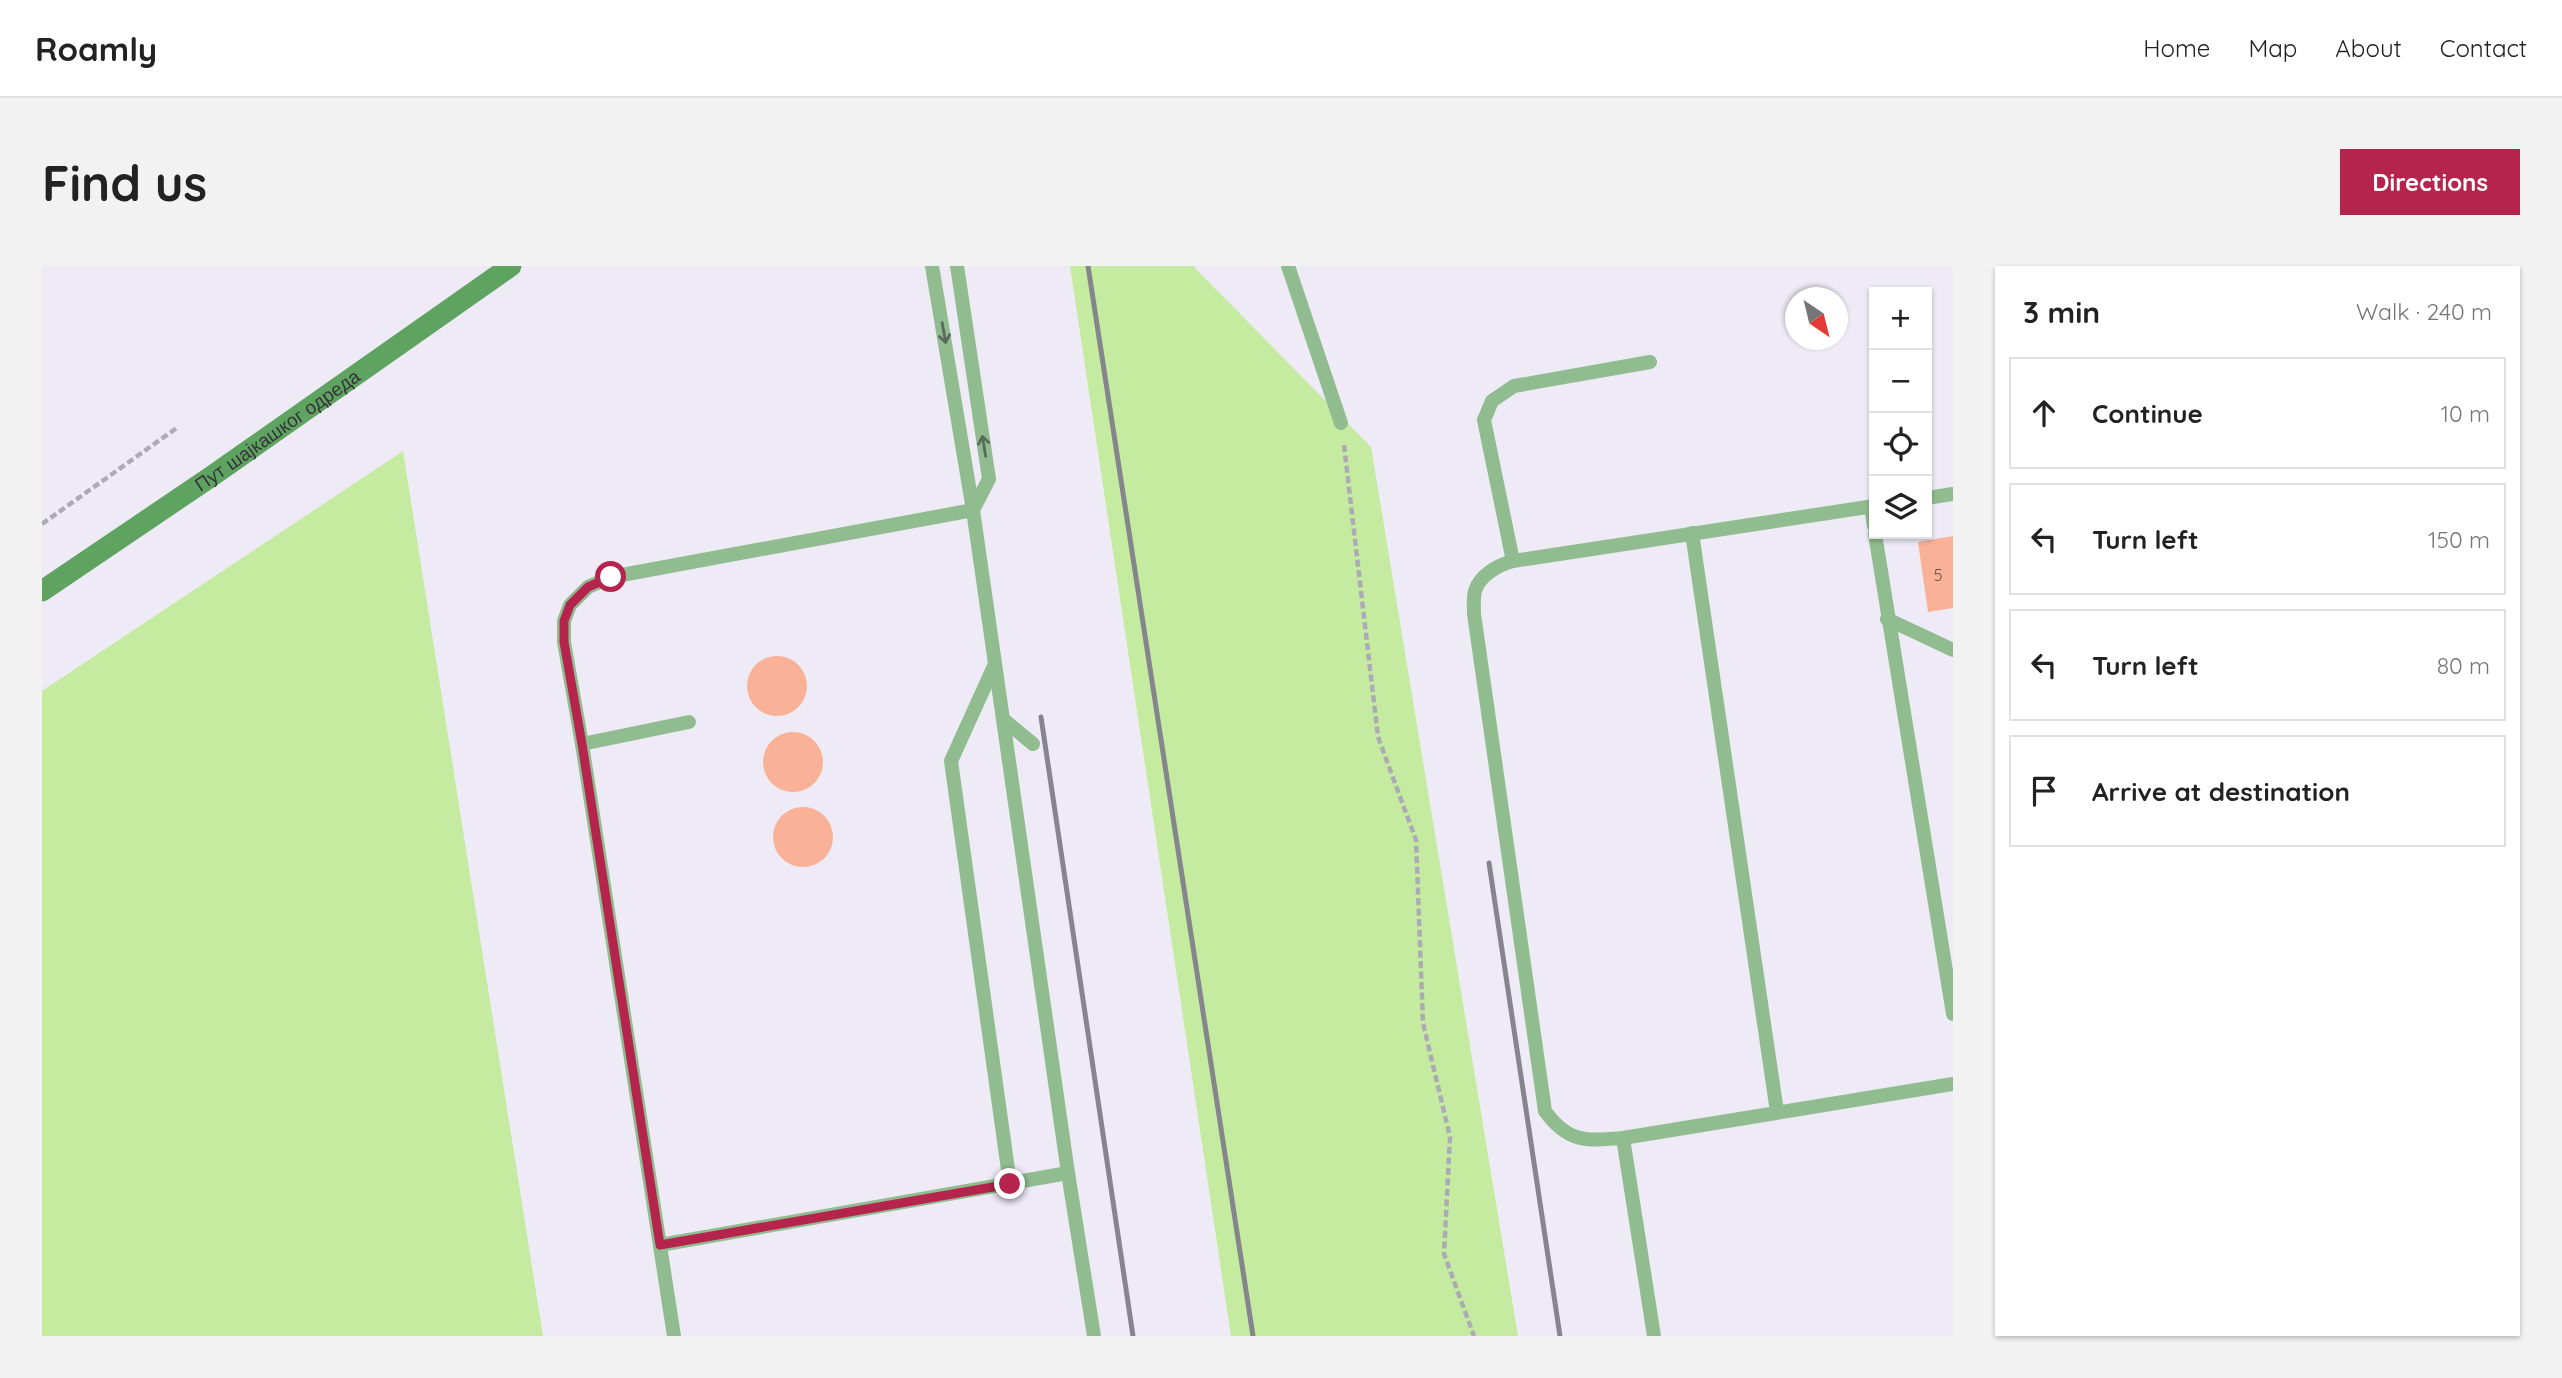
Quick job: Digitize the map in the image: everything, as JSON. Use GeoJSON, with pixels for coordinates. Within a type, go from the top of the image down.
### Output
{"type":"FeatureCollection","features":[{"type":"Feature","properties":{"kind":"street","name":"Пут шајкашког одреда"},"geometry":{"type":"LineString","coordinates":[[42,591],[212,476],[510,266]]}},
{"type":"Feature","properties":{"kind":"lane"},"geometry":{"type":"LineString","coordinates":[[932,266],[973,510],[1094,1336]]}},
{"type":"Feature","properties":{"kind":"lane"},"geometry":{"type":"LineString","coordinates":[[957,266],[989,479],[973,510]]}},
{"type":"Feature","properties":{"kind":"lane"},"geometry":{"type":"LineString","coordinates":[[1288,266],[1341,423]]}},
{"type":"Feature","properties":{"kind":"lane"},"geometry":{"type":"LineString","coordinates":[[1513,561],[1485,420],[1492,401],[1514,386],[1650,362]]}},
{"type":"Feature","properties":{"kind":"lane"},"geometry":{"type":"LineString","coordinates":[[1932,497],[1953,494]]}},
{"type":"Feature","properties":{"kind":"lane"},"geometry":{"type":"LineString","coordinates":[[1869,507],[1513,561],[1499,565],[1484,578],[1475,592],[1474,614],[1545,1111],[1554,1124],[1570,1136],[1591,1141],[1623,1138],[1953,1083]]}},
{"type":"Feature","properties":{"kind":"lane"},"geometry":{"type":"LineString","coordinates":[[674,1336],[564,642],[564,621],[570,605],[588,587],[611,577],[973,510]]}},
{"type":"Feature","properties":{"kind":"lane"},"geometry":{"type":"LineString","coordinates":[[1692,533],[1777,1112]]}},
{"type":"Feature","properties":{"kind":"lane"},"geometry":{"type":"LineString","coordinates":[[1876,539],[1953,1014]]}},
{"type":"Feature","properties":{"kind":"lane"},"geometry":{"type":"LineString","coordinates":[[1887,619],[1953,650]]}},
{"type":"Feature","properties":{"kind":"lane"},"geometry":{"type":"LineString","coordinates":[[995,663],[951,761],[1010,1184]]}},
{"type":"Feature","properties":{"kind":"lane"},"geometry":{"type":"LineString","coordinates":[[1003,719],[1033,744]]}},
{"type":"Feature","properties":{"kind":"lane"},"geometry":{"type":"LineString","coordinates":[[582,744],[689,722]]}},
{"type":"Feature","properties":{"kind":"lane"},"geometry":{"type":"LineString","coordinates":[[1623,1138],[1654,1336]]}},
{"type":"Feature","properties":{"kind":"lane"},"geometry":{"type":"LineString","coordinates":[[660,1245],[1068,1173]]}},
{"type":"Feature","properties":{"kind":"path"},"geometry":{"type":"LineString","coordinates":[[1341,423],[1378,737],[1416,840],[1423,1023],[1450,1137],[1444,1254],[1474,1336]]}},
{"type":"Feature","properties":{"kind":"path"},"geometry":{"type":"LineString","coordinates":[[42,524],[178,427]]}},
{"type":"Feature","properties":{"kind":"green space"},"geometry":{"type":"Polygon","coordinates":[[[1070,266],[1193,266],[1371,447],[1518,1336],[1231,1336],[1070,266]]]}},
{"type":"Feature","properties":{"kind":"green space"},"geometry":{"type":"Polygon","coordinates":[[[403,451],[543,1336],[42,1336],[42,691],[403,451]]]}},
{"type":"Feature","properties":{"kind":"building"},"geometry":{"type":"Polygon","coordinates":[[[1953,536],[1953,608],[1928,612],[1918,542],[1953,536]]]}},
{"type":"Feature","properties":{"kind":"building"},"geometry":{"type":"Polygon","coordinates":[[[771,656],[783,656],[802,669],[807,686],[805,698],[794,711],[783,716],[771,716],[752,703],[747,692],[747,680],[760,661],[771,656]]]}},
{"type":"Feature","properties":{"kind":"building"},"geometry":{"type":"Polygon","coordinates":[[[787,732],[799,732],[818,745],[823,762],[821,774],[810,787],[799,792],[787,792],[768,779],[763,768],[763,756],[776,737],[787,732]]]}},
{"type":"Feature","properties":{"kind":"building"},"geometry":{"type":"Polygon","coordinates":[[[797,807],[809,807],[828,820],[833,837],[831,849],[820,862],[809,867],[797,867],[778,854],[773,843],[773,831],[786,812],[797,807]]]}},
{"type":"Feature","properties":{"kind":"railway"},"geometry":{"type":"LineString","coordinates":[[1088,266],[1253,1336]]}},
{"type":"Feature","properties":{"kind":"railway"},"geometry":{"type":"LineString","coordinates":[[1041,717],[1133,1336]]}},
{"type":"Feature","properties":{"kind":"railway"},"geometry":{"type":"LineString","coordinates":[[1489,863],[1560,1336]]}},
{"type":"Feature","properties":{"kind":"route"},"geometry":{"type":"LineString","coordinates":[[611,577],[588,587],[570,605],[564,621],[564,642],[660,1245],[1010,1184]]}}]}
